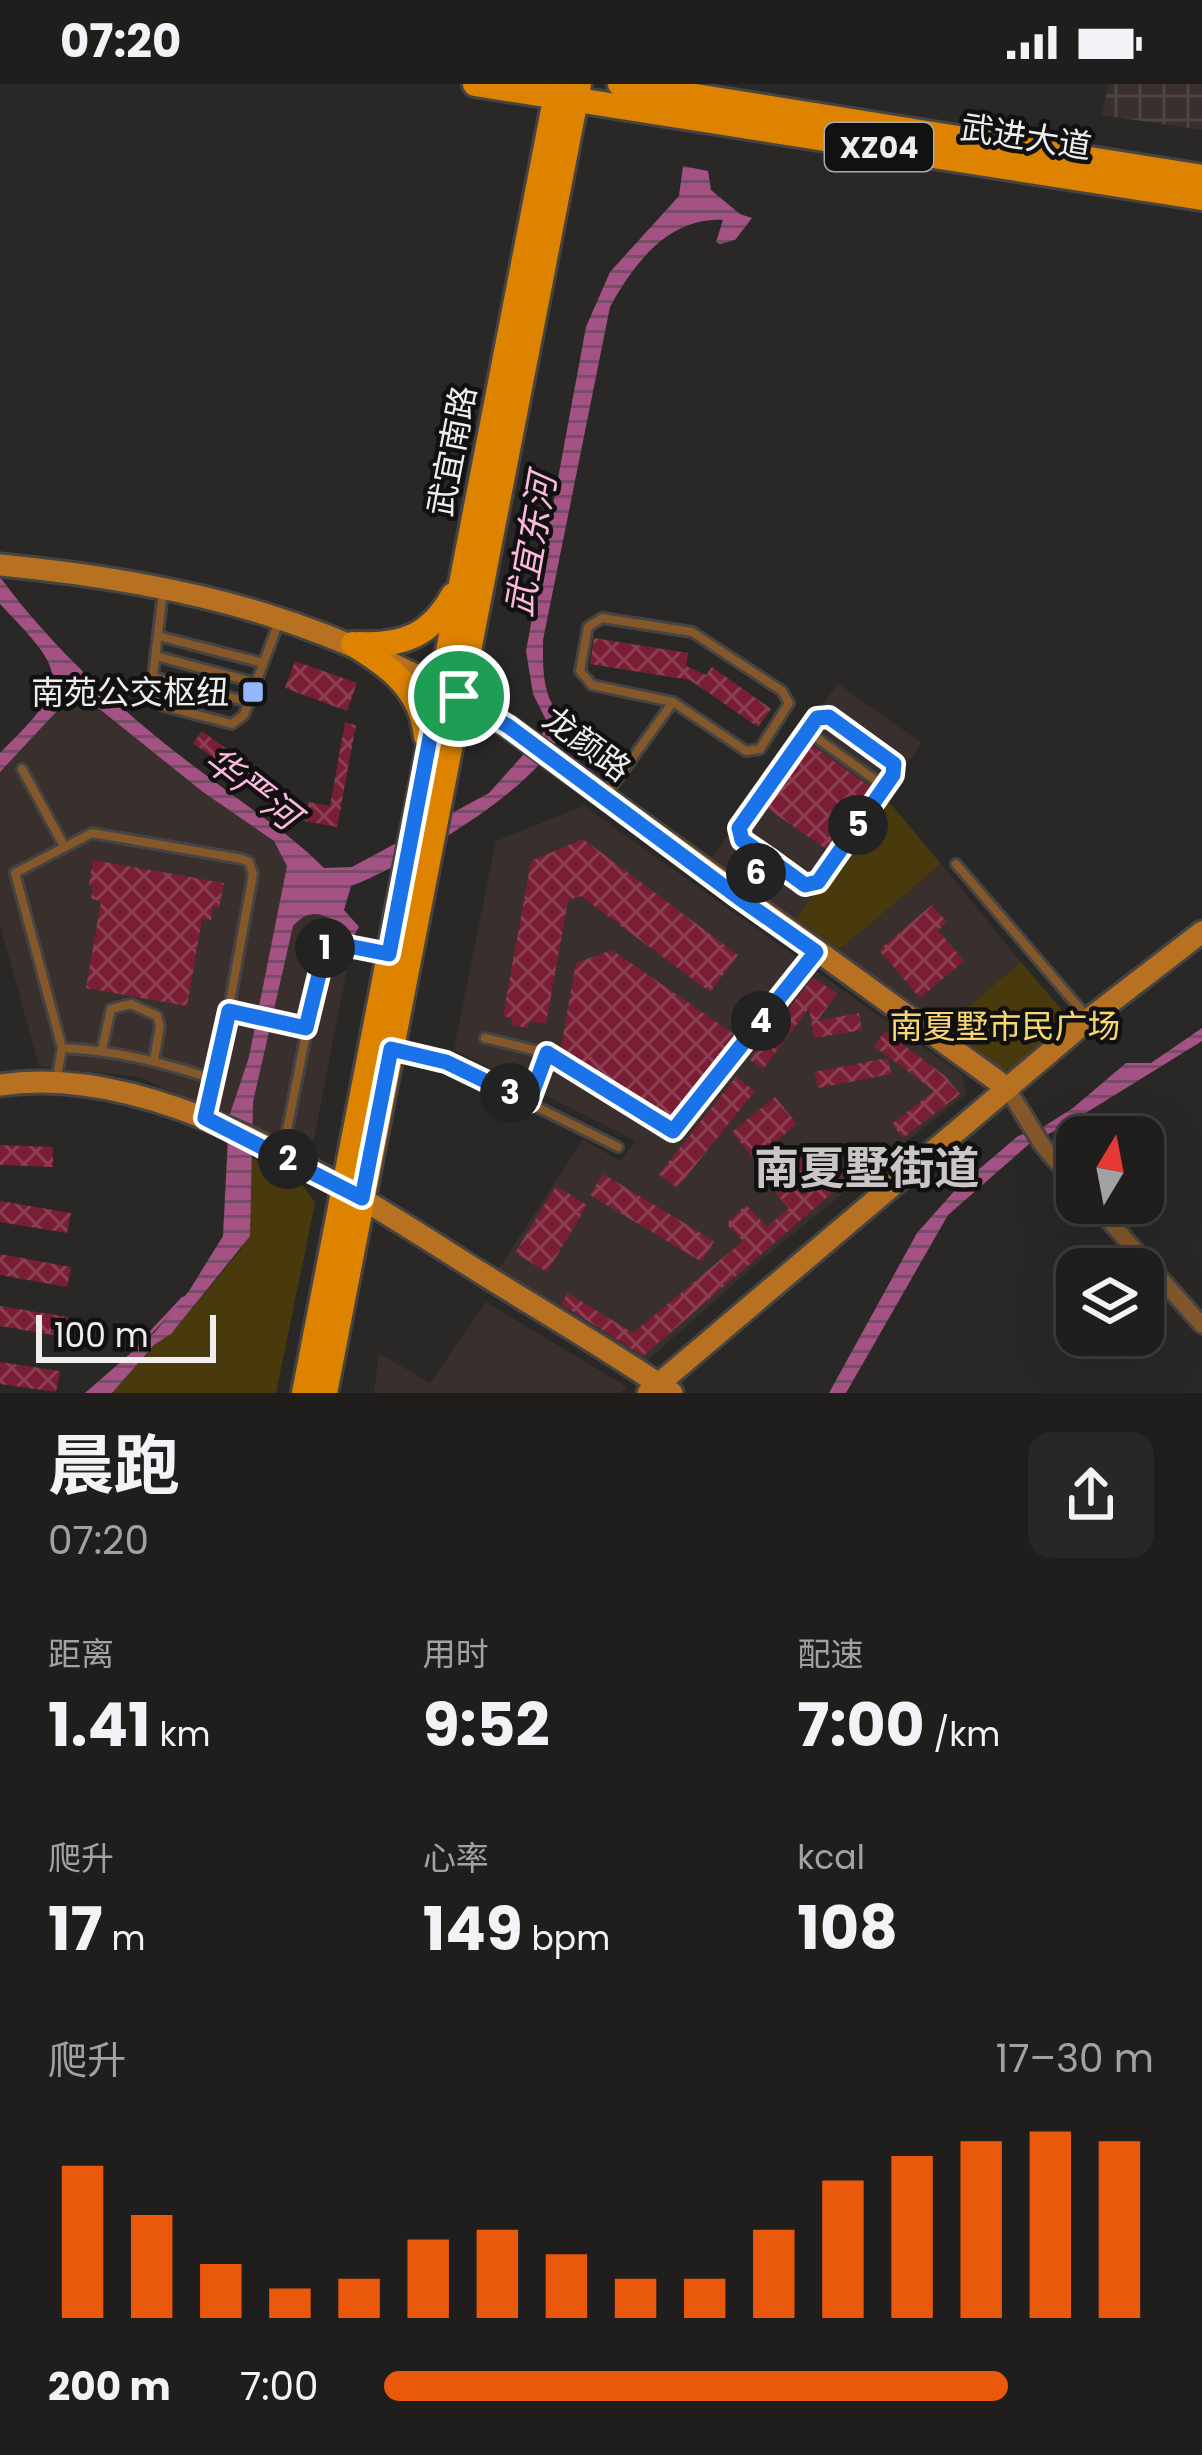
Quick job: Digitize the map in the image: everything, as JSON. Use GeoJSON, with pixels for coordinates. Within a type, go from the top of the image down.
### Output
{"type":"FeatureCollection","features":[{"type":"Feature","properties":{"kind":"main road","name":"XZ04"},"geometry":{"type":"LineString","coordinates":[[475,84],[567,91]]}},
{"type":"Feature","properties":{"kind":"main road","name":"武进大道"},"geometry":{"type":"LineString","coordinates":[[620,84],[1202,177]]}},
{"type":"Feature","properties":{"kind":"main road","name":"武进大道"},"geometry":{"type":"LineString","coordinates":[[567,91],[1202,198]]}},
{"type":"Feature","properties":{"kind":"main road","name":"武宜南路"},"geometry":{"type":"LineString","coordinates":[[325,1393],[403,874],[436,817],[460,583],[567,91]]}},
{"type":"Feature","properties":{"kind":"main road","name":"武宜南路"},"geometry":{"type":"LineString","coordinates":[[304,1393],[391,1049],[421,840],[428,749],[449,691],[567,91]]}},
{"type":"Feature","properties":{"kind":"main road"},"geometry":{"type":"LineString","coordinates":[[353,644],[391,646],[410,639],[444,611],[460,583]]}},
{"type":"Feature","properties":{"kind":"main road"},"geometry":{"type":"LineString","coordinates":[[353,644],[391,668],[412,690],[423,713],[428,749]]}},
{"type":"Feature","properties":{"kind":"street","name":"龙颜路"},"geometry":{"type":"LineString","coordinates":[[0,565],[164,586],[281,617],[353,644],[449,691],[524,737],[738,897],[1007,1088]]}},
{"type":"Feature","properties":{"kind":"street"},"geometry":{"type":"LineString","coordinates":[[0,1084],[56,1083],[134,1096],[214,1122],[353,1193],[659,1390],[1007,1088],[1202,932]]}},
{"type":"Feature","properties":{"kind":"street"},"geometry":{"type":"LineString","coordinates":[[1007,1088],[1056,1162]]}},
{"type":"Feature","properties":{"kind":"street"},"geometry":{"type":"LineString","coordinates":[[1113,1224],[1202,1325]]}},
{"type":"Feature","properties":{"kind":"lane"},"geometry":{"type":"LineString","coordinates":[[164,586],[151,692],[163,706],[232,724],[244,715],[281,617]]}},
{"type":"Feature","properties":{"kind":"lane"},"geometry":{"type":"LineString","coordinates":[[602,618],[692,632],[782,691],[789,703],[760,749],[746,751],[673,702],[592,685],[580,671],[588,627],[602,618]]}},
{"type":"Feature","properties":{"kind":"lane"},"geometry":{"type":"LineString","coordinates":[[158,636],[263,663]]}},
{"type":"Feature","properties":{"kind":"lane"},"geometry":{"type":"LineString","coordinates":[[155,656],[256,683]]}},
{"type":"Feature","properties":{"kind":"lane"},"geometry":{"type":"LineString","coordinates":[[153,677],[249,702]]}},
{"type":"Feature","properties":{"kind":"lane"},"geometry":{"type":"LineString","coordinates":[[604,797],[673,702]]}},
{"type":"Feature","properties":{"kind":"lane"},"geometry":{"type":"LineString","coordinates":[[829,717],[894,764],[884,788],[818,882],[805,885],[742,840],[739,828],[817,718],[829,717]]}},
{"type":"Feature","properties":{"kind":"lane"},"geometry":{"type":"LineString","coordinates":[[807,731],[884,788]]}},
{"type":"Feature","properties":{"kind":"lane"},"geometry":{"type":"LineString","coordinates":[[22,769],[64,846]]}},
{"type":"Feature","properties":{"kind":"lane"},"geometry":{"type":"LineString","coordinates":[[56,1083],[62,1048],[15,873],[92,833],[249,862],[253,874],[216,1080],[214,1122]]}},
{"type":"Feature","properties":{"kind":"lane"},"geometry":{"type":"LineString","coordinates":[[738,897],[768,858]]}},
{"type":"Feature","properties":{"kind":"lane"},"geometry":{"type":"LineString","coordinates":[[956,864],[1089,1019]]}},
{"type":"Feature","properties":{"kind":"lane"},"geometry":{"type":"LineString","coordinates":[[285,1140],[326,946],[333,943],[389,954]]}},
{"type":"Feature","properties":{"kind":"lane"},"geometry":{"type":"LineString","coordinates":[[485,1038],[547,1053],[673,1131],[816,952]]}},
{"type":"Feature","properties":{"kind":"lane"},"geometry":{"type":"LineString","coordinates":[[102,1049],[111,1009],[130,1004],[158,1016],[154,1060]]}},
{"type":"Feature","properties":{"kind":"lane"},"geometry":{"type":"LineString","coordinates":[[229,1011],[306,1028]]}},
{"type":"Feature","properties":{"kind":"lane"},"geometry":{"type":"LineString","coordinates":[[62,1048],[102,1049],[216,1080]]}},
{"type":"Feature","properties":{"kind":"lane"},"geometry":{"type":"LineString","coordinates":[[391,1049],[446,1062],[618,1147]]}},
{"type":"Feature","properties":{"kind":"lane"},"geometry":{"type":"LineString","coordinates":[[529,1102],[547,1053]]}},
{"type":"Feature","properties":{"kind":"shaded area"},"geometry":{"type":"Polygon","coordinates":[[[1108,84],[1202,84],[1202,130],[1102,115],[1108,84]]]}},
{"type":"Feature","properties":{"kind":"shaded area"},"geometry":{"type":"Polygon","coordinates":[[[683,166],[708,171],[711,190],[752,218],[735,240],[720,244],[716,242],[723,220],[686,226],[670,235],[642,259],[610,307],[543,640],[546,689],[561,724],[551,750],[531,773],[471,820],[404,861],[351,886],[344,910],[359,927],[353,937],[331,919],[316,914],[293,926],[253,1102],[250,1236],[171,1334],[154,1345],[112,1393],[85,1393],[155,1332],[189,1291],[223,1236],[229,1117],[249,1057],[287,866],[274,841],[203,792],[92,703],[79,700],[57,711],[0,772],[0,753],[40,709],[52,678],[39,647],[0,604],[0,577],[47,634],[128,712],[324,868],[352,867],[489,793],[549,726],[533,694],[526,651],[586,327],[610,272],[679,196],[683,166]]]}},
{"type":"Feature","properties":{"kind":"shaded area"},"geometry":{"type":"Polygon","coordinates":[[[838,684],[922,743],[796,918],[712,857],[838,684]]]}},
{"type":"Feature","properties":{"kind":"shaded area"},"geometry":{"type":"Polygon","coordinates":[[[79,700],[106,711],[203,791],[274,841],[330,917],[353,937],[313,1144],[299,1151],[140,1077],[39,1066],[0,925],[0,772],[57,711],[79,700]]]}},
{"type":"Feature","properties":{"kind":"shaded area"},"geometry":{"type":"Polygon","coordinates":[[[584,806],[962,1075],[967,1093],[761,1260],[640,1367],[496,1273],[583,1139],[620,1161],[636,1141],[454,1050],[496,841],[584,806]]]}},
{"type":"Feature","properties":{"kind":"shaded area"},"geometry":{"type":"Polygon","coordinates":[[[941,864],[1021,962],[942,1029],[839,950],[941,864]]]}},
{"type":"Feature","properties":{"kind":"shaded area"},"geometry":{"type":"Polygon","coordinates":[[[1202,1028],[1202,1041],[1081,1116],[1060,1116],[1126,1063],[1151,1063],[1202,1028]]]}},
{"type":"Feature","properties":{"kind":"shaded area"},"geometry":{"type":"Polygon","coordinates":[[[1056,1119],[1056,1130],[1029,1144],[948,1215],[846,1393],[829,1393],[917,1233],[957,1188],[1018,1136],[1056,1119]]]}},
{"type":"Feature","properties":{"kind":"shaded area"},"geometry":{"type":"Polygon","coordinates":[[[486,1302],[627,1387],[620,1393],[374,1393],[379,1353],[430,1383],[486,1302]]]}},
{"type":"Feature","properties":{"kind":"green space"},"geometry":{"type":"Polygon","coordinates":[[[884,796],[941,864],[839,950],[796,918],[884,796]]]}},
{"type":"Feature","properties":{"kind":"green space","name":"南夏墅市民广场"},"geometry":{"type":"Polygon","coordinates":[[[1021,962],[1072,1022],[1016,1069],[999,1070],[942,1029],[1021,962]]]}},
{"type":"Feature","properties":{"kind":"green space"},"geometry":{"type":"Polygon","coordinates":[[[249,1156],[305,1188],[315,1203],[276,1393],[112,1393],[154,1345],[171,1334],[242,1248],[249,1156]]]}},
{"type":"Feature","properties":{"kind":"building"},"geometry":{"type":"Polygon","coordinates":[[[594,638],[688,653],[686,666],[706,675],[712,667],[771,709],[758,727],[690,680],[590,664],[594,638]]]}},
{"type":"Feature","properties":{"kind":"building"},"geometry":{"type":"Polygon","coordinates":[[[295,661],[357,683],[347,711],[285,688],[295,661]]]}},
{"type":"Feature","properties":{"kind":"building"},"geometry":{"type":"Polygon","coordinates":[[[345,723],[356,725],[337,827],[305,821],[308,802],[330,806],[345,723]]]}},
{"type":"Feature","properties":{"kind":"building"},"geometry":{"type":"Polygon","coordinates":[[[202,731],[292,796],[283,808],[193,743],[202,731]]]}},
{"type":"Feature","properties":{"kind":"building"},"geometry":{"type":"Polygon","coordinates":[[[809,743],[873,789],[829,851],[764,806],[809,743]]]}},
{"type":"Feature","properties":{"kind":"building"},"geometry":{"type":"Polygon","coordinates":[[[583,839],[738,955],[710,992],[581,896],[568,900],[546,1024],[511,1025],[512,1018],[503,1016],[531,861],[583,839]]]}},
{"type":"Feature","properties":{"kind":"building"},"geometry":{"type":"Polygon","coordinates":[[[93,860],[224,883],[219,908],[213,907],[211,920],[202,919],[187,1006],[86,988],[101,901],[91,899],[93,860]]]}},
{"type":"Feature","properties":{"kind":"building"},"geometry":{"type":"Polygon","coordinates":[[[932,905],[947,922],[938,930],[964,961],[920,998],[879,950],[932,905]]]}},
{"type":"Feature","properties":{"kind":"building"},"geometry":{"type":"Polygon","coordinates":[[[612,950],[738,1037],[671,1120],[560,1052],[576,963],[612,950]]]}},
{"type":"Feature","properties":{"kind":"building"},"geometry":{"type":"Polygon","coordinates":[[[813,977],[837,994],[817,1021],[859,1013],[862,1030],[814,1038],[809,1008],[763,1069],[750,1060],[813,977]]]}},
{"type":"Feature","properties":{"kind":"building"},"geometry":{"type":"Polygon","coordinates":[[[885,1031],[945,1076],[960,1094],[903,1138],[892,1124],[934,1091],[874,1046],[885,1031]]]}},
{"type":"Feature","properties":{"kind":"building"},"geometry":{"type":"Polygon","coordinates":[[[888,1058],[891,1074],[818,1088],[814,1072],[888,1058]]]}},
{"type":"Feature","properties":{"kind":"building"},"geometry":{"type":"Polygon","coordinates":[[[736,1077],[755,1091],[677,1188],[659,1174],[736,1077]]]}},
{"type":"Feature","properties":{"kind":"building"},"geometry":{"type":"Polygon","coordinates":[[[775,1097],[797,1124],[754,1159],[732,1132],[775,1097]]]}},
{"type":"Feature","properties":{"kind":"building"},"geometry":{"type":"Polygon","coordinates":[[[0,1145],[53,1147],[53,1167],[0,1165],[0,1145]]]}},
{"type":"Feature","properties":{"kind":"building"},"geometry":{"type":"Polygon","coordinates":[[[815,1146],[846,1181],[643,1356],[561,1304],[568,1293],[633,1333],[743,1241],[726,1224],[746,1205],[767,1227],[789,1208],[769,1186],[815,1146]]]}},
{"type":"Feature","properties":{"kind":"building"},"geometry":{"type":"Polygon","coordinates":[[[603,1174],[714,1241],[702,1262],[590,1195],[603,1174]]]}},
{"type":"Feature","properties":{"kind":"building"},"geometry":{"type":"Polygon","coordinates":[[[556,1186],[587,1205],[547,1272],[515,1253],[556,1186]]]}},
{"type":"Feature","properties":{"kind":"building"},"geometry":{"type":"Polygon","coordinates":[[[0,1201],[71,1213],[67,1233],[0,1222],[0,1201]]]}},
{"type":"Feature","properties":{"kind":"building"},"geometry":{"type":"Polygon","coordinates":[[[0,1254],[71,1267],[67,1287],[0,1275],[0,1254]]]}},
{"type":"Feature","properties":{"kind":"building"},"geometry":{"type":"Polygon","coordinates":[[[0,1306],[68,1317],[65,1337],[0,1326],[0,1306]]]}},
{"type":"Feature","properties":{"kind":"building"},"geometry":{"type":"Polygon","coordinates":[[[0,1362],[60,1371],[56,1392],[0,1384],[0,1362]]]}},
{"type":"Feature","properties":{"kind":"waterway","name":"武宜东河"},"geometry":{"type":"LineString","coordinates":[[140,1344],[183,1298]]}},
{"type":"Feature","properties":{"kind":"place","name":"南苑公交枢纽"},"geometry":{"type":"Point","coordinates":[253,692]}},
{"type":"Feature","properties":{"kind":"district","name":"南夏墅街道"},"geometry":{"type":"Point","coordinates":[867,1168]}},
{"type":"Feature","properties":{"kind":"route"},"geometry":{"type":"LineString","coordinates":[[459,696],[440,685],[389,954],[333,943],[326,946],[306,1028],[229,1011],[205,1118],[362,1198],[391,1049],[446,1062],[529,1102],[547,1053],[673,1131],[816,952],[738,897],[768,858],[805,885],[818,882],[893,775],[894,764],[829,717],[817,718],[739,828],[742,840],[768,858],[738,897],[508,726],[459,696]]}},
{"type":"Feature","properties":{"kind":"water label","name":"华严河"},"geometry":{"type":"Point","coordinates":[252,788]}}]}
